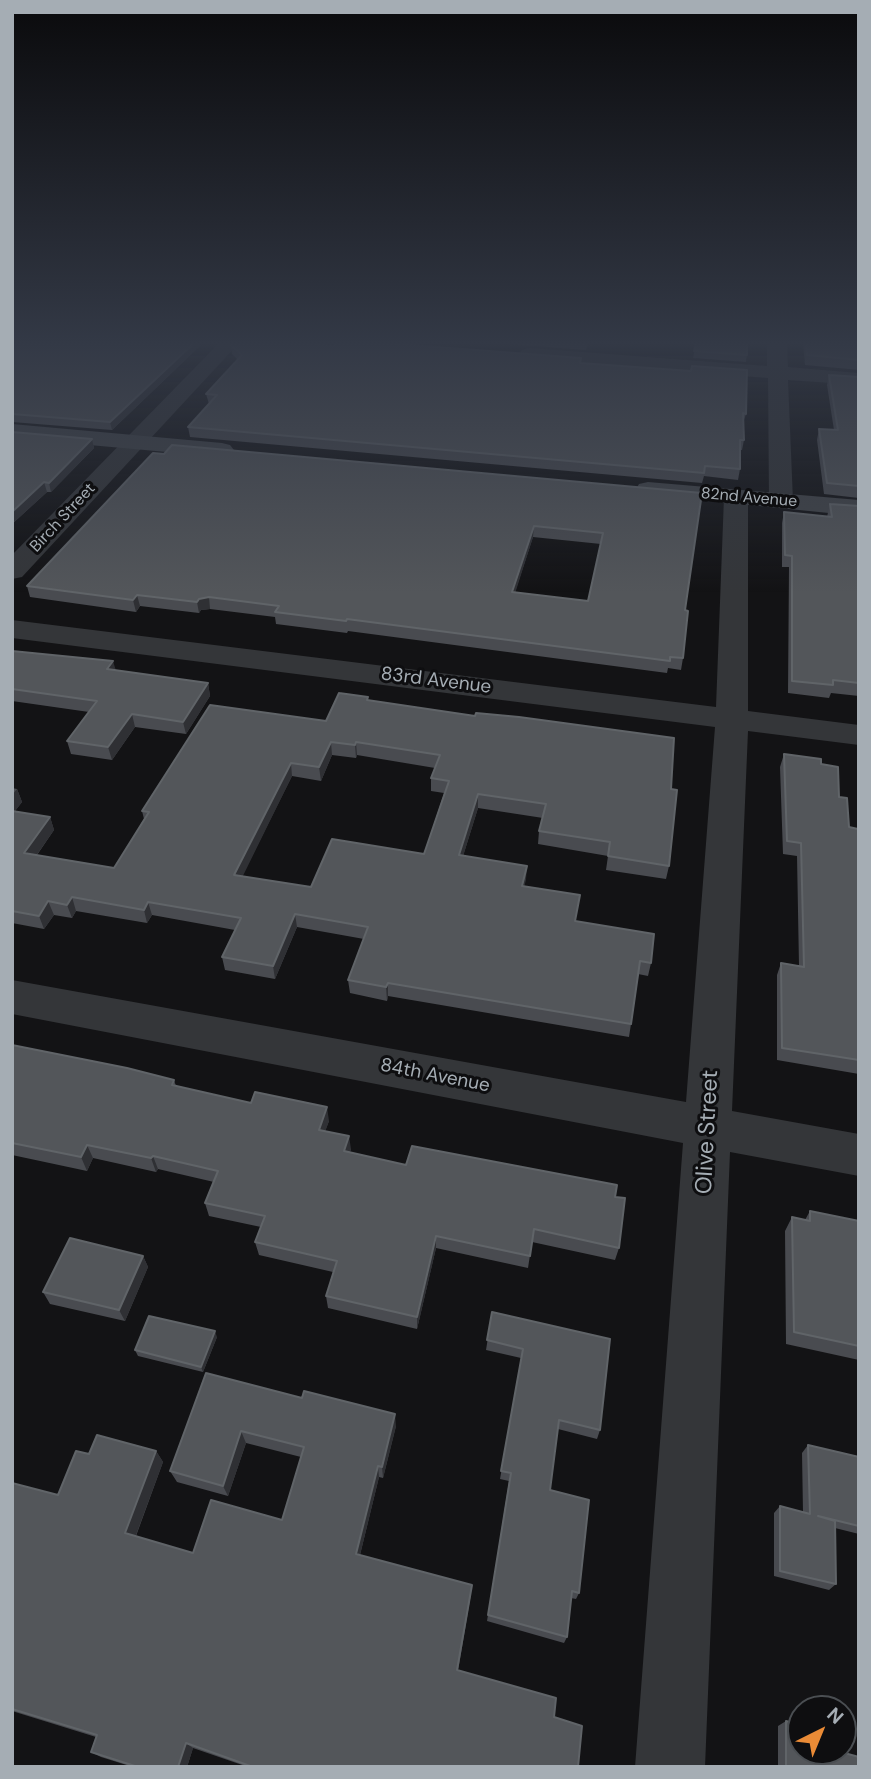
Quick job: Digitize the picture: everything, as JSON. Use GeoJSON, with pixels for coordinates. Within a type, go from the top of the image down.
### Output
{"type":"FeatureCollection","features":[{"type":"Feature","properties":{"kind":"street","name":"Birch Street"},"geometry":{"type":"LineString","coordinates":[[12,571],[149,426]]}},
{"type":"Feature","properties":{"kind":"street"},"geometry":{"type":"LineString","coordinates":[[779,426],[781,501]]}},
{"type":"Feature","properties":{"kind":"street"},"geometry":{"type":"LineString","coordinates":[[12,431],[250,452]]}},
{"type":"Feature","properties":{"kind":"street","name":"82nd Avenue"},"geometry":{"type":"LineString","coordinates":[[631,487],[859,508]]}},
{"type":"Feature","properties":{"kind":"street","name":"Olive Street"},"geometry":{"type":"LineString","coordinates":[[670,1767],[732,717],[736,497]]}},
{"type":"Feature","properties":{"kind":"street","name":"83rd Avenue"},"geometry":{"type":"LineString","coordinates":[[12,629],[859,735]]}},
{"type":"Feature","properties":{"kind":"street","name":"84th Avenue"},"geometry":{"type":"LineString","coordinates":[[12,997],[859,1155]]}},
{"type":"Feature","properties":{"kind":"building"},"geometry":{"type":"Polygon","coordinates":[[[743,426],[744,440],[740,440],[740,469],[705,466],[704,473],[188,427],[743,426]]]}},
{"type":"Feature","properties":{"kind":"building"},"geometry":{"type":"Polygon","coordinates":[[[837,426],[859,426],[859,486],[827,483],[819,429],[838,430],[837,426]]]}},
{"type":"Feature","properties":{"kind":"building"},"geometry":{"type":"Polygon","coordinates":[[[12,432],[92,439],[49,483],[44,482],[12,512],[12,432]]]}},
{"type":"Feature","properties":{"kind":"building"},"geometry":{"type":"Polygon","coordinates":[[[172,445],[702,493],[685,610],[688,611],[683,658],[670,657],[670,661],[275,612],[279,606],[209,597],[197,602],[137,595],[133,600],[27,586],[153,453],[164,454],[172,445]],[[534,526],[512,592],[588,601],[603,533],[534,526]]]}},
{"type":"Feature","properties":{"kind":"building"},"geometry":{"type":"Polygon","coordinates":[[[830,504],[859,506],[859,683],[833,680],[833,685],[792,681],[792,556],[785,555],[784,512],[832,517],[830,504]]]}},
{"type":"Feature","properties":{"kind":"building"},"geometry":{"type":"Polygon","coordinates":[[[12,651],[113,661],[107,669],[208,683],[183,722],[132,714],[108,747],[67,741],[97,701],[12,689],[12,651]]]}},
{"type":"Feature","properties":{"kind":"building"},"geometry":{"type":"Polygon","coordinates":[[[339,693],[368,697],[367,700],[475,716],[476,713],[519,717],[674,738],[671,789],[677,790],[669,866],[608,856],[610,842],[539,831],[546,804],[478,794],[459,855],[527,866],[522,886],[580,895],[575,921],[654,934],[651,963],[640,961],[631,1024],[388,983],[386,987],[348,980],[368,927],[295,914],[273,966],[222,957],[241,918],[148,902],[144,910],[72,897],[67,905],[48,901],[39,916],[12,911],[12,811],[50,817],[24,853],[114,868],[149,812],[142,811],[210,705],[326,721],[339,693]],[[331,742],[319,767],[291,763],[234,875],[311,887],[332,839],[424,854],[449,781],[431,778],[440,755],[356,742],[355,745],[331,742]]]}},
{"type":"Feature","properties":{"kind":"building"},"geometry":{"type":"Polygon","coordinates":[[[784,754],[821,759],[821,764],[838,767],[839,797],[847,798],[849,827],[858,829],[859,1060],[782,1048],[781,963],[804,967],[801,843],[787,841],[784,754]]]}},
{"type":"Feature","properties":{"kind":"building"},"geometry":{"type":"Polygon","coordinates":[[[12,1045],[127,1068],[174,1080],[172,1085],[251,1103],[255,1092],[327,1107],[319,1130],[349,1136],[344,1151],[406,1165],[412,1146],[617,1185],[615,1197],[625,1198],[619,1248],[534,1229],[530,1256],[436,1236],[417,1317],[326,1296],[337,1261],[255,1242],[265,1216],[205,1203],[218,1171],[87,1145],[81,1157],[12,1143],[12,1045]]]}},
{"type":"Feature","properties":{"kind":"building"},"geometry":{"type":"Polygon","coordinates":[[[810,1211],[859,1221],[859,1346],[794,1332],[792,1217],[810,1221],[810,1211]]]}},
{"type":"Feature","properties":{"kind":"building"},"geometry":{"type":"Polygon","coordinates":[[[70,1238],[143,1256],[119,1310],[43,1292],[70,1238]]]}},
{"type":"Feature","properties":{"kind":"building"},"geometry":{"type":"Polygon","coordinates":[[[492,1312],[610,1339],[600,1430],[559,1420],[550,1490],[589,1500],[579,1593],[572,1591],[567,1637],[488,1615],[511,1473],[501,1471],[523,1349],[487,1340],[492,1312]]]}},
{"type":"Feature","properties":{"kind":"building"},"geometry":{"type":"Polygon","coordinates":[[[149,1316],[215,1331],[201,1367],[135,1350],[149,1316]]]}},
{"type":"Feature","properties":{"kind":"building"},"geometry":{"type":"Polygon","coordinates":[[[206,1373],[302,1398],[304,1391],[395,1414],[382,1467],[378,1466],[356,1554],[472,1585],[457,1670],[556,1698],[554,1717],[582,1726],[578,1767],[253,1767],[186,1743],[178,1767],[138,1767],[91,1752],[97,1735],[12,1709],[12,1483],[58,1495],[76,1451],[89,1454],[97,1435],[156,1451],[125,1533],[193,1553],[211,1500],[282,1520],[304,1447],[241,1431],[223,1486],[170,1471],[206,1373]]]}},
{"type":"Feature","properties":{"kind":"building"},"geometry":{"type":"Polygon","coordinates":[[[808,1445],[859,1457],[859,1526],[818,1516],[835,1521],[836,1584],[780,1571],[780,1506],[810,1514],[808,1445]]]}},
{"type":"Feature","properties":{"kind":"building"},"geometry":{"type":"Polygon","coordinates":[[[786,1721],[787,1765],[857,1765],[859,1757],[859,1767],[786,1767],[786,1721]]]}}]}
